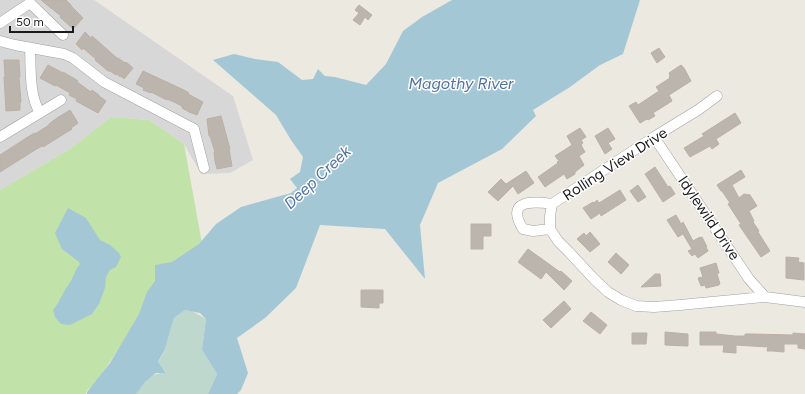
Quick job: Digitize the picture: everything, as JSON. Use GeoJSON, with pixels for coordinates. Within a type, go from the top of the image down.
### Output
{"type":"FeatureCollection","features":[{"type":"Feature","properties":{"kind":"street"},"geometry":{"type":"LineString","coordinates":[[0,23],[30,3],[62,35]]}},
{"type":"Feature","properties":{"kind":"street"},"geometry":{"type":"LineString","coordinates":[[0,41],[64,54],[73,58],[104,82],[194,129],[204,168]]}},
{"type":"Feature","properties":{"kind":"street"},"geometry":{"type":"LineString","coordinates":[[30,48],[33,98],[40,113]]}},
{"type":"Feature","properties":{"kind":"street","name":"Rolling View Drive"},"geometry":{"type":"LineString","coordinates":[[550,229],[552,204],[698,110],[717,96]]}},
{"type":"Feature","properties":{"kind":"street"},"geometry":{"type":"LineString","coordinates":[[0,137],[61,100]]}},
{"type":"Feature","properties":{"kind":"street","name":"Idylewild Drive"},"geometry":{"type":"LineString","coordinates":[[654,137],[749,279],[766,296]]}},
{"type":"Feature","properties":{"kind":"street"},"geometry":{"type":"LineString","coordinates":[[552,204],[538,202],[520,206],[516,215],[518,221],[523,228],[533,232],[550,229],[558,241],[608,292],[621,300],[636,306],[654,307],[766,296],[805,302]]}},
{"type":"Feature","properties":{"kind":"shaded area"},"geometry":{"type":"Polygon","coordinates":[[[0,0],[94,0],[233,96],[253,160],[230,173],[201,174],[184,144],[149,120],[111,117],[70,149],[0,190],[0,0]]]}},
{"type":"Feature","properties":{"kind":"green space"},"geometry":{"type":"Polygon","coordinates":[[[111,117],[149,120],[184,144],[203,249],[136,322],[96,383],[87,390],[86,394],[0,394],[0,190],[70,149],[111,117]]]}},
{"type":"Feature","properties":{"kind":"green space"},"geometry":{"type":"Polygon","coordinates":[[[185,310],[192,311],[206,319],[202,350],[217,374],[208,394],[136,394],[142,385],[152,376],[166,372],[158,363],[165,349],[174,318],[185,310]]]}},
{"type":"Feature","properties":{"kind":"water","name":"Magothy River"},"geometry":{"type":"Polygon","coordinates":[[[452,0],[640,0],[623,54],[600,65],[570,87],[533,110],[536,116],[502,149],[438,183],[420,225],[425,279],[385,229],[320,225],[296,288],[265,318],[237,338],[248,373],[241,390],[237,394],[208,394],[217,374],[202,350],[206,319],[200,313],[185,310],[174,318],[165,349],[158,362],[166,373],[156,373],[145,382],[136,394],[87,394],[110,363],[139,314],[147,292],[155,281],[155,265],[172,262],[199,244],[216,224],[241,207],[291,193],[297,188],[290,179],[300,172],[303,157],[276,115],[213,60],[234,54],[278,62],[302,80],[313,79],[318,69],[325,76],[366,85],[386,64],[403,31],[422,17],[452,0]]]}},
{"type":"Feature","properties":{"kind":"water"},"geometry":{"type":"Polygon","coordinates":[[[68,208],[86,218],[100,240],[110,245],[119,253],[121,257],[116,267],[110,270],[106,277],[105,288],[99,304],[92,314],[70,325],[61,324],[55,317],[53,310],[80,264],[62,249],[55,233],[68,208]]]}},
{"type":"Feature","properties":{"kind":"building"},"geometry":{"type":"Polygon","coordinates":[[[41,0],[66,0],[83,18],[73,29],[60,17],[61,16],[41,0]]]}},
{"type":"Feature","properties":{"kind":"building"},"geometry":{"type":"Polygon","coordinates":[[[359,5],[372,15],[368,20],[365,17],[360,25],[353,20],[359,13],[355,10],[359,5]]]}},
{"type":"Feature","properties":{"kind":"building"},"geometry":{"type":"Polygon","coordinates":[[[85,32],[91,38],[92,36],[118,59],[125,63],[126,62],[133,68],[124,79],[117,74],[116,75],[108,71],[83,48],[82,50],[76,44],[85,32]]]}},
{"type":"Feature","properties":{"kind":"building"},"geometry":{"type":"Polygon","coordinates":[[[659,48],[665,57],[657,63],[651,53],[659,48]]]}},
{"type":"Feature","properties":{"kind":"building"},"geometry":{"type":"Polygon","coordinates":[[[4,60],[19,60],[20,110],[6,111],[4,60]]]}},
{"type":"Feature","properties":{"kind":"building"},"geometry":{"type":"Polygon","coordinates":[[[48,65],[75,79],[91,92],[92,90],[106,101],[98,113],[76,101],[77,99],[69,95],[70,93],[40,78],[48,65]]]}},
{"type":"Feature","properties":{"kind":"building"},"geometry":{"type":"Polygon","coordinates":[[[681,65],[691,81],[669,95],[672,101],[653,113],[655,116],[640,123],[629,106],[636,102],[638,105],[659,91],[656,87],[670,78],[669,73],[681,65]]]}},
{"type":"Feature","properties":{"kind":"building"},"geometry":{"type":"Polygon","coordinates":[[[143,71],[184,90],[189,93],[188,94],[203,102],[197,115],[189,112],[174,102],[143,90],[144,88],[136,84],[143,71]]]}},
{"type":"Feature","properties":{"kind":"building"},"geometry":{"type":"Polygon","coordinates":[[[70,110],[78,123],[71,128],[72,129],[0,172],[0,155],[49,125],[70,110]]]}},
{"type":"Feature","properties":{"kind":"building"},"geometry":{"type":"Polygon","coordinates":[[[735,113],[741,123],[716,139],[719,144],[712,149],[710,146],[690,157],[684,148],[704,136],[702,134],[735,113]]]}},
{"type":"Feature","properties":{"kind":"building"},"geometry":{"type":"Polygon","coordinates":[[[221,116],[230,149],[232,166],[217,169],[215,152],[209,136],[207,119],[221,116]]]}},
{"type":"Feature","properties":{"kind":"building"},"geometry":{"type":"Polygon","coordinates":[[[580,128],[586,137],[581,140],[583,143],[581,145],[585,152],[579,156],[584,165],[575,172],[575,174],[567,179],[564,174],[545,187],[538,177],[558,163],[557,162],[559,161],[555,156],[572,145],[567,136],[580,128]]]}},
{"type":"Feature","properties":{"kind":"building"},"geometry":{"type":"Polygon","coordinates":[[[608,128],[615,139],[608,143],[612,149],[605,154],[595,136],[608,128]]]}},
{"type":"Feature","properties":{"kind":"building"},"geometry":{"type":"Polygon","coordinates":[[[655,167],[668,187],[670,186],[675,194],[663,202],[645,174],[655,167]]]}},
{"type":"Feature","properties":{"kind":"building"},"geometry":{"type":"Polygon","coordinates":[[[741,170],[745,177],[732,185],[739,198],[744,194],[750,195],[757,206],[749,211],[754,221],[753,222],[759,231],[758,232],[770,251],[761,257],[739,225],[741,224],[728,204],[730,203],[717,185],[741,170]]]}},
{"type":"Feature","properties":{"kind":"building"},"geometry":{"type":"Polygon","coordinates":[[[526,171],[534,183],[518,194],[513,186],[498,201],[488,192],[501,179],[506,184],[526,171]]]}},
{"type":"Feature","properties":{"kind":"building"},"geometry":{"type":"Polygon","coordinates":[[[638,185],[646,197],[638,202],[630,191],[638,185]]]}},
{"type":"Feature","properties":{"kind":"building"},"geometry":{"type":"Polygon","coordinates":[[[620,190],[626,200],[601,216],[600,213],[591,219],[583,208],[597,200],[599,203],[620,190]]]}},
{"type":"Feature","properties":{"kind":"building"},"geometry":{"type":"Polygon","coordinates":[[[676,215],[681,224],[683,222],[693,241],[702,237],[708,251],[698,258],[695,254],[692,256],[688,251],[692,249],[683,234],[678,237],[667,220],[676,215]]]}},
{"type":"Feature","properties":{"kind":"building"},"geometry":{"type":"Polygon","coordinates":[[[471,224],[491,224],[491,236],[483,236],[483,249],[471,249],[471,224]]]}},
{"type":"Feature","properties":{"kind":"building"},"geometry":{"type":"Polygon","coordinates":[[[590,232],[600,244],[590,252],[577,239],[584,233],[586,236],[590,232]]]}},
{"type":"Feature","properties":{"kind":"building"},"geometry":{"type":"Polygon","coordinates":[[[528,249],[560,272],[561,271],[572,281],[564,290],[546,272],[541,279],[518,262],[528,249]]]}},
{"type":"Feature","properties":{"kind":"building"},"geometry":{"type":"Polygon","coordinates":[[[616,253],[629,265],[621,274],[608,262],[616,253]]]}},
{"type":"Feature","properties":{"kind":"building"},"geometry":{"type":"Polygon","coordinates":[[[786,257],[799,258],[798,262],[804,263],[804,280],[786,278],[786,257]]]}},
{"type":"Feature","properties":{"kind":"building"},"geometry":{"type":"Polygon","coordinates":[[[716,263],[720,284],[706,288],[705,285],[701,286],[698,278],[703,277],[700,268],[716,263]]]}},
{"type":"Feature","properties":{"kind":"building"},"geometry":{"type":"Polygon","coordinates":[[[655,274],[660,274],[661,286],[641,287],[655,274]]]}},
{"type":"Feature","properties":{"kind":"building"},"geometry":{"type":"Polygon","coordinates":[[[361,290],[383,290],[383,303],[379,303],[379,308],[361,307],[361,290]]]}},
{"type":"Feature","properties":{"kind":"building"},"geometry":{"type":"Polygon","coordinates":[[[564,301],[571,309],[551,328],[543,320],[564,301]]]}},
{"type":"Feature","properties":{"kind":"building"},"geometry":{"type":"Polygon","coordinates":[[[591,312],[607,325],[600,334],[583,321],[591,312]]]}},
{"type":"Feature","properties":{"kind":"building"},"geometry":{"type":"Polygon","coordinates":[[[665,332],[688,334],[688,346],[665,345],[665,332]]]}},
{"type":"Feature","properties":{"kind":"building"},"geometry":{"type":"Polygon","coordinates":[[[700,332],[716,332],[716,334],[735,336],[745,336],[745,334],[805,334],[805,349],[798,348],[798,344],[784,344],[784,352],[767,351],[768,347],[736,345],[736,353],[723,352],[724,345],[700,345],[700,332]]]}},
{"type":"Feature","properties":{"kind":"building"},"geometry":{"type":"Polygon","coordinates":[[[632,333],[647,333],[646,344],[632,344],[632,333]]]}},
{"type":"Feature","properties":{"kind":"water label","name":"Deep Creek"},"geometry":{"type":"Point","coordinates":[317,177]}}]}
